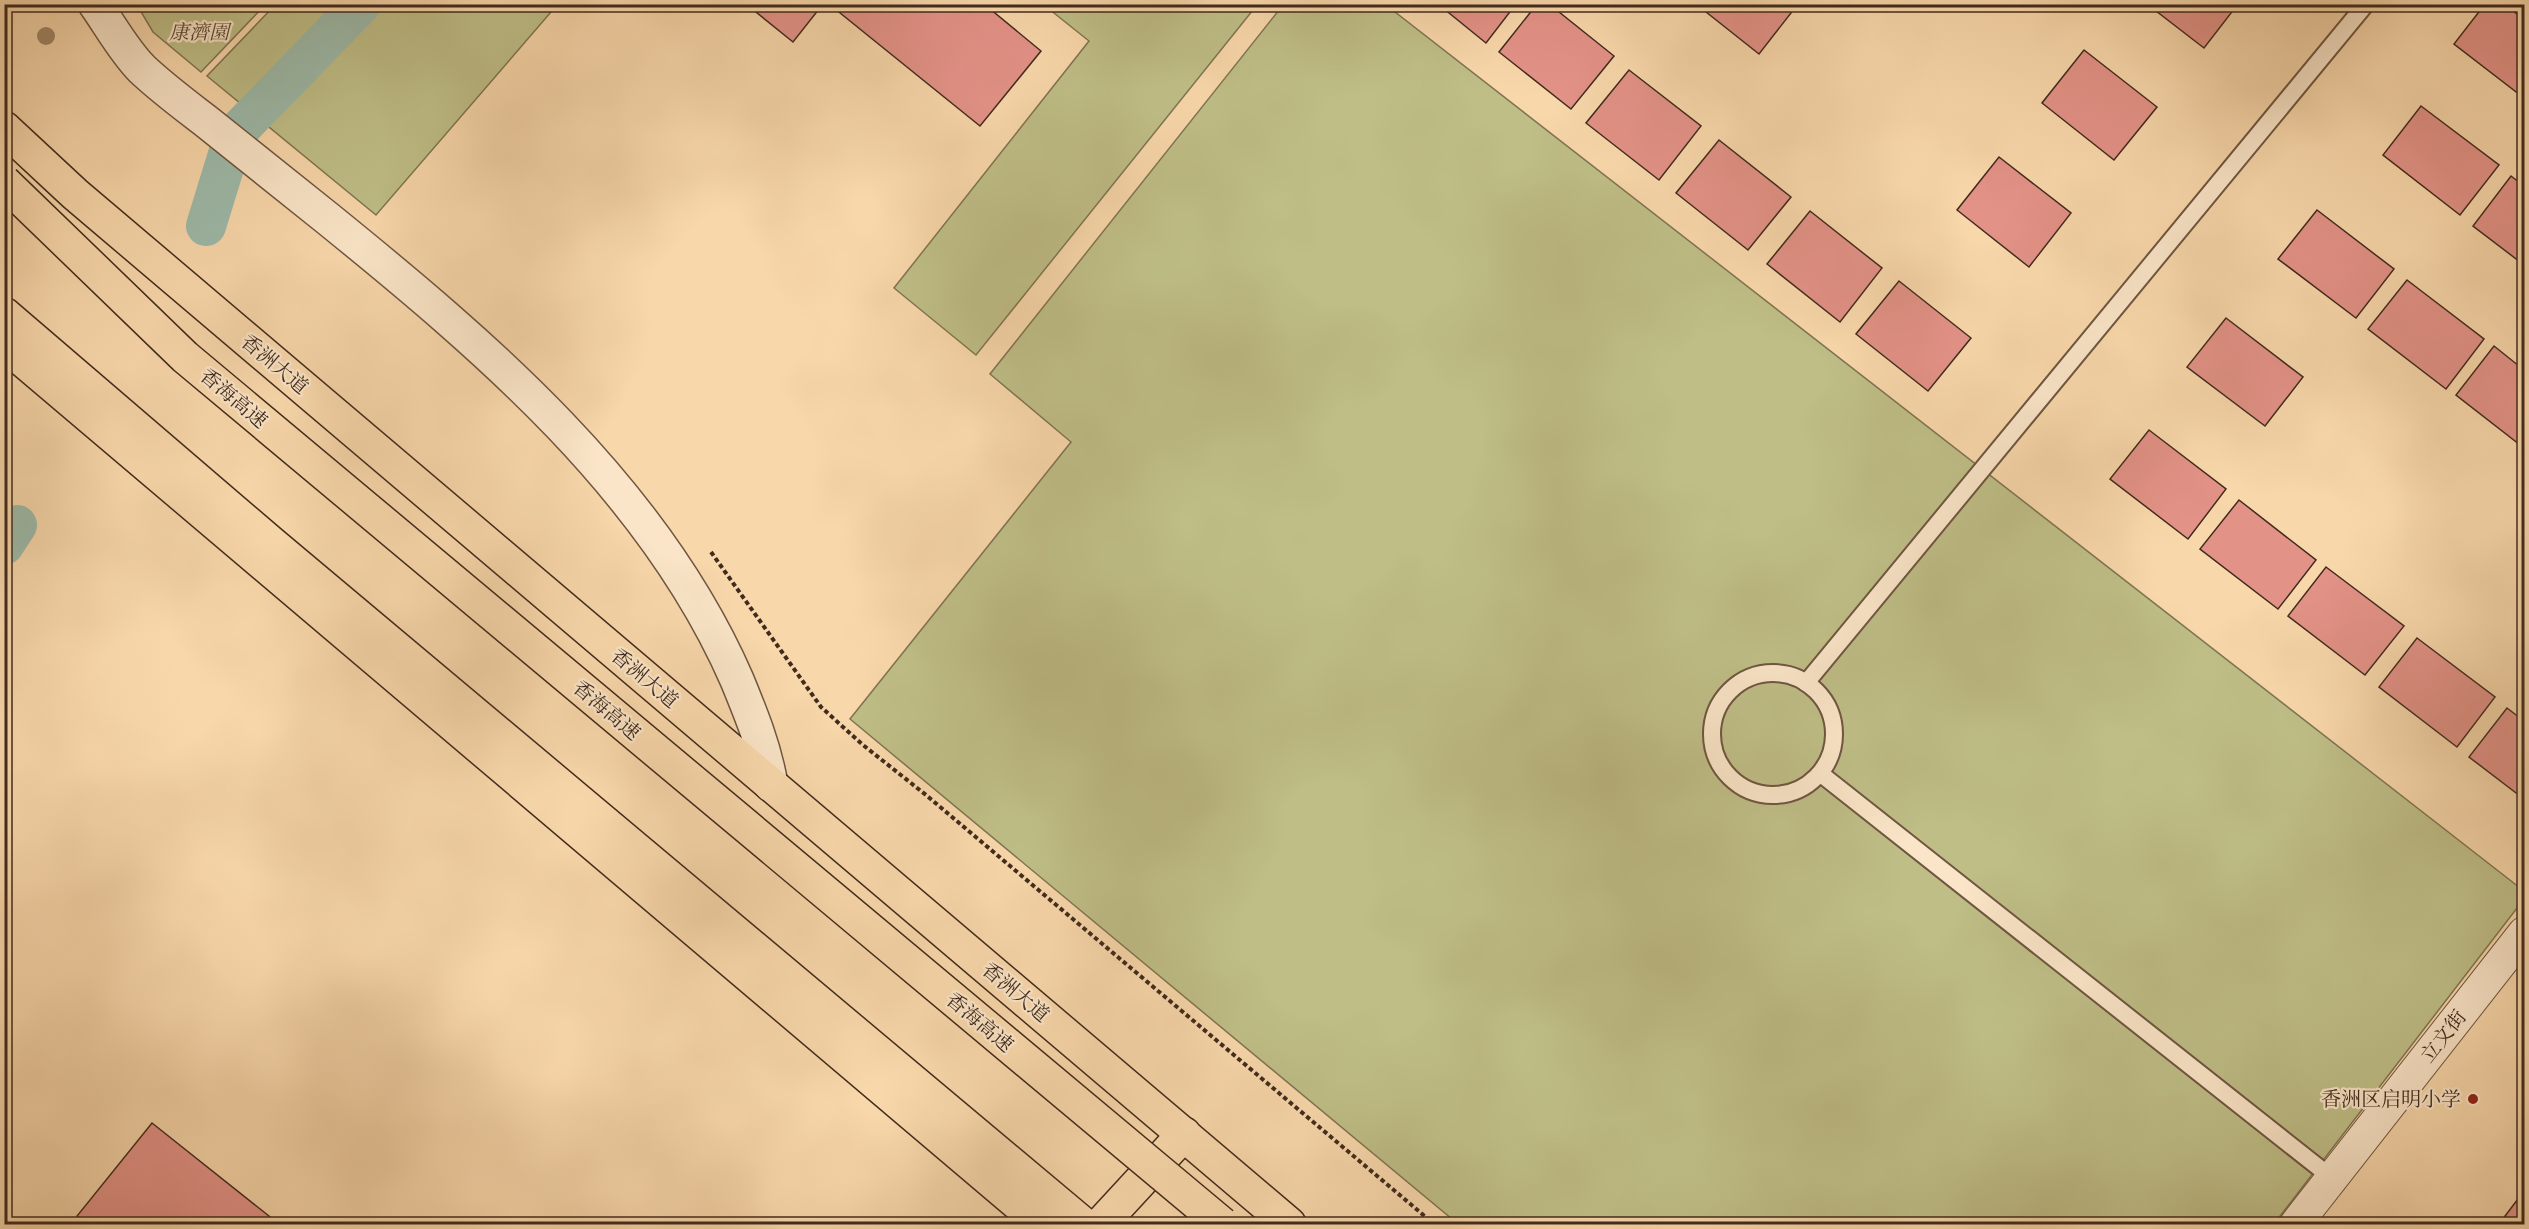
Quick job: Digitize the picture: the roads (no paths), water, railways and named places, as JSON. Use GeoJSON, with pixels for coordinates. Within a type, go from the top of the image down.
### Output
{"type":"FeatureCollection","features":[{"type":"Feature","properties":{"kind":"highway","name":"香洲大道"},"geometry":{"type":"LineString","coordinates":[[4,128],[75,194],[1289,1224]]}},
{"type":"Feature","properties":{"kind":"highway","name":"香海高速"},"geometry":{"type":"LineString","coordinates":[[4,182],[185,357],[1222,1224]]}},
{"type":"Feature","properties":{"kind":"highway"},"geometry":{"type":"LineString","coordinates":[[4,314],[271,543],[1083,1224]]}},
{"type":"Feature","properties":{"kind":"highway"},"geometry":{"type":"LineString","coordinates":[[4,344],[1042,1224]]}},
{"type":"Feature","properties":{"kind":"highway"},"geometry":{"type":"LineString","coordinates":[[1101,1224],[1184,1134]]}},
{"type":"Feature","properties":{"kind":"street"},"geometry":{"type":"LineString","coordinates":[[95,4],[140,67],[392,271],[516,381],[603,473],[641,520],[680,576],[720,642],[748,707],[767,762],[771,785]]}},
{"type":"Feature","properties":{"kind":"street","name":"立文街"},"geometry":{"type":"LineString","coordinates":[[2296,1224],[2524,933]]}},
{"type":"Feature","properties":{"kind":"lane"},"geometry":{"type":"LineString","coordinates":[[1806,683],[2366,4]]}},
{"type":"Feature","properties":{"kind":"lane"},"geometry":{"type":"LineString","coordinates":[[1769,674],[1789,675],[1806,683],[1822,697],[1832,716],[1835,736],[1821,774],[1805,787],[1785,795],[1764,796],[1744,789],[1728,776],[1716,760],[1712,741],[1713,721],[1720,703],[1733,688],[1750,677],[1769,674]]}},
{"type":"Feature","properties":{"kind":"lane"},"geometry":{"type":"LineString","coordinates":[[1821,774],[2332,1178]]}},
{"type":"Feature","properties":{"kind":"waterway"},"geometry":{"type":"LineString","coordinates":[[206,226],[234,135],[361,4]]}},
{"type":"Feature","properties":{"kind":"waterway"},"geometry":{"type":"LineString","coordinates":[[4,545],[17,525]]}},
{"type":"Feature","properties":{"kind":"place","name":"香洲区启明小学"},"geometry":{"type":"Point","coordinates":[2473,1099]}},
{"type":"Feature","properties":{"kind":"park label","name":"康濟園"},"geometry":{"type":"Point","coordinates":[199,32]}}]}
